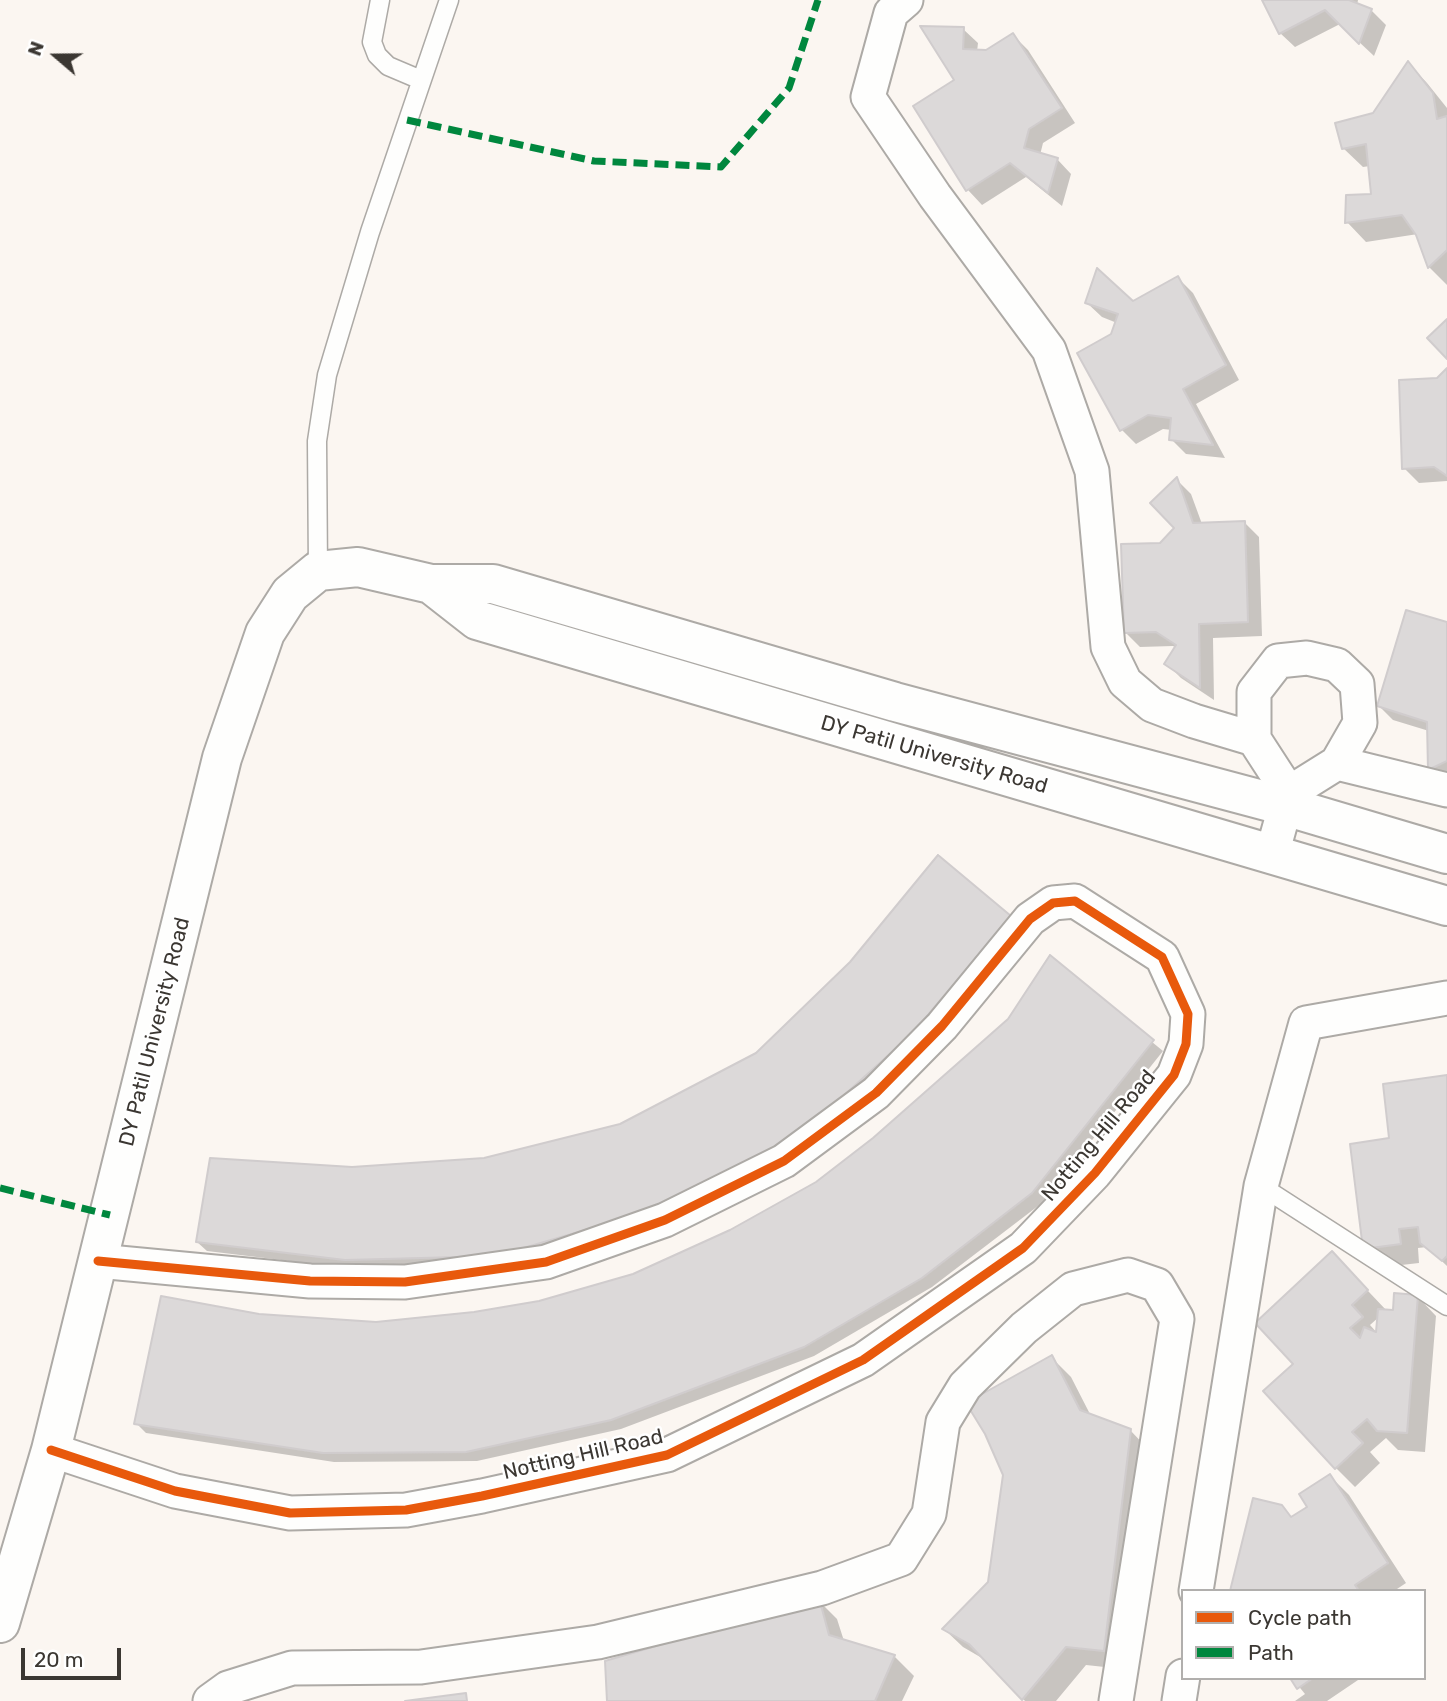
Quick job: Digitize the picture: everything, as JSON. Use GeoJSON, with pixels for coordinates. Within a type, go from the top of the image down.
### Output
{"type":"FeatureCollection","features":[{"type":"Feature","properties":{"kind":"street"},"geometry":{"type":"LineString","coordinates":[[906,0],[891,13],[868,96],[935,196],[1049,351],[1092,471],[1108,647],[1125,681],[1152,705],[1254,739]]}},
{"type":"Feature","properties":{"kind":"street","name":"DY Patil University Road"},"geometry":{"type":"LineString","coordinates":[[0,1623],[51,1450],[222,758],[265,634],[290,594],[318,571],[358,567],[431,584],[493,584],[895,702],[1287,800],[1447,854]]}},
{"type":"Feature","properties":{"kind":"street","name":"DY Patil University Road"},"geometry":{"type":"LineString","coordinates":[[431,584],[477,620],[1445,907]]}},
{"type":"Feature","properties":{"kind":"street"},"geometry":{"type":"LineString","coordinates":[[1272,854],[1287,800],[1337,763],[1360,723],[1357,684],[1337,665],[1307,657],[1278,661],[1254,692],[1254,739],[1287,800]]}},
{"type":"Feature","properties":{"kind":"street"},"geometry":{"type":"LineString","coordinates":[[1337,763],[1447,790]]}},
{"type":"Feature","properties":{"kind":"street","name":"Notting Hill Road"},"geometry":{"type":"LineString","coordinates":[[51,1450],[175,1491],[290,1513],[407,1510],[667,1455],[863,1360],[1023,1248],[1096,1173],[1174,1075],[1186,1044],[1188,1014],[1162,957],[1075,901],[1053,902],[1030,919],[942,1027],[876,1093],[784,1161],[665,1220],[546,1262],[405,1282],[310,1280],[98,1261]]}},
{"type":"Feature","properties":{"kind":"street"},"geometry":{"type":"LineString","coordinates":[[1196,1589],[1261,1186],[1306,1023],[1447,998]]}},
{"type":"Feature","properties":{"kind":"street"},"geometry":{"type":"LineString","coordinates":[[210,1701],[228,1688],[292,1668],[421,1667],[598,1642],[822,1588],[901,1559],[929,1514],[943,1422],[965,1385],[1024,1328],[1073,1289],[1128,1275],[1157,1285],[1177,1319],[1116,1701]]}},
{"type":"Feature","properties":{"kind":"street"},"geometry":{"type":"LineString","coordinates":[[1179,1701],[1182,1680]]}},
{"type":"Feature","properties":{"kind":"lane"},"geometry":{"type":"LineString","coordinates":[[380,0],[372,42],[377,55],[388,66],[421,80]]}},
{"type":"Feature","properties":{"kind":"lane"},"geometry":{"type":"LineString","coordinates":[[318,571],[317,441],[327,375],[370,232],[449,0]]}},
{"type":"Feature","properties":{"kind":"lane"},"geometry":{"type":"LineString","coordinates":[[1261,1186],[1447,1306]]}},
{"type":"Feature","properties":{"kind":"building"},"geometry":{"type":"Polygon","coordinates":[[[1262,0],[1349,0],[1372,9],[1359,44],[1325,10],[1279,34],[1262,0]]]}},
{"type":"Feature","properties":{"kind":"building"},"geometry":{"type":"Polygon","coordinates":[[[920,26],[964,27],[963,49],[986,50],[1013,33],[1062,108],[1029,129],[1024,148],[1058,158],[1048,193],[1010,163],[966,191],[913,106],[954,80],[920,26]]]}},
{"type":"Feature","properties":{"kind":"building"},"geometry":{"type":"Polygon","coordinates":[[[1408,61],[1433,93],[1437,119],[1447,116],[1447,250],[1428,268],[1416,235],[1402,215],[1345,223],[1346,195],[1371,194],[1366,144],[1342,149],[1335,123],[1373,113],[1408,61]]]}},
{"type":"Feature","properties":{"kind":"building"},"geometry":{"type":"Polygon","coordinates":[[[1097,268],[1133,301],[1178,276],[1226,365],[1183,389],[1213,445],[1169,440],[1171,418],[1148,415],[1120,431],[1077,353],[1111,334],[1118,314],[1085,303],[1097,268]]]}},
{"type":"Feature","properties":{"kind":"building"},"geometry":{"type":"Polygon","coordinates":[[[1447,319],[1447,359],[1427,338],[1447,319]]]}},
{"type":"Feature","properties":{"kind":"building"},"geometry":{"type":"Polygon","coordinates":[[[1447,368],[1447,476],[1434,467],[1402,469],[1399,380],[1437,378],[1447,368]]]}},
{"type":"Feature","properties":{"kind":"building"},"geometry":{"type":"Polygon","coordinates":[[[1177,477],[1193,523],[1245,521],[1248,622],[1199,624],[1200,688],[1164,664],[1176,645],[1156,632],[1124,633],[1121,544],[1160,543],[1174,528],[1150,503],[1177,477]]]}},
{"type":"Feature","properties":{"kind":"building"},"geometry":{"type":"Polygon","coordinates":[[[1406,610],[1447,622],[1447,761],[1428,770],[1427,722],[1377,706],[1406,610]]]}},
{"type":"Feature","properties":{"kind":"building"},"geometry":{"type":"Polygon","coordinates":[[[938,855],[1011,916],[912,1034],[803,1132],[647,1212],[496,1256],[345,1260],[196,1242],[210,1158],[352,1167],[484,1158],[620,1124],[756,1053],[850,962],[938,855]]]}},
{"type":"Feature","properties":{"kind":"building"},"geometry":{"type":"Polygon","coordinates":[[[1050,955],[1154,1040],[1032,1193],[922,1278],[804,1347],[611,1420],[466,1452],[323,1453],[134,1424],[161,1296],[259,1314],[376,1322],[474,1312],[539,1301],[633,1274],[730,1230],[816,1182],[873,1138],[1008,1019],[1050,955]]]}},
{"type":"Feature","properties":{"kind":"building"},"geometry":{"type":"Polygon","coordinates":[[[1447,1075],[1447,1256],[1442,1261],[1420,1243],[1418,1227],[1399,1229],[1401,1244],[1363,1249],[1350,1144],[1389,1138],[1383,1084],[1447,1075]]]}},
{"type":"Feature","properties":{"kind":"building"},"geometry":{"type":"Polygon","coordinates":[[[1332,1251],[1368,1290],[1352,1305],[1363,1317],[1350,1328],[1360,1338],[1364,1327],[1376,1332],[1378,1309],[1393,1310],[1394,1293],[1418,1295],[1407,1433],[1377,1431],[1367,1419],[1352,1432],[1363,1443],[1335,1469],[1263,1391],[1293,1364],[1255,1323],[1332,1251]]]}},
{"type":"Feature","properties":{"kind":"building"},"geometry":{"type":"Polygon","coordinates":[[[1052,1355],[1080,1410],[1131,1429],[1104,1651],[1066,1647],[1022,1700],[969,1644],[942,1629],[988,1582],[1003,1475],[985,1434],[966,1403],[1052,1355]]]}},
{"type":"Feature","properties":{"kind":"building"},"geometry":{"type":"Polygon","coordinates":[[[1330,1474],[1388,1563],[1355,1585],[1358,1589],[1230,1589],[1253,1498],[1282,1505],[1291,1517],[1307,1507],[1299,1494],[1330,1474]]]}},
{"type":"Feature","properties":{"kind":"building"},"geometry":{"type":"Polygon","coordinates":[[[819,1598],[829,1635],[895,1655],[875,1701],[607,1701],[605,1661],[819,1598]]]}},
{"type":"Feature","properties":{"kind":"building"},"geometry":{"type":"Polygon","coordinates":[[[1291,1680],[1310,1680],[1297,1689],[1291,1680]]]}},
{"type":"Feature","properties":{"kind":"building"},"geometry":{"type":"Polygon","coordinates":[[[466,1693],[467,1701],[405,1701],[466,1693]]]}},
{"type":"Feature","properties":{"kind":"marked path"},"geometry":{"type":"LineString","coordinates":[[407,120],[594,161],[721,167],[789,88],[818,0]]}},
{"type":"Feature","properties":{"kind":"marked path"},"geometry":{"type":"LineString","coordinates":[[0,1188],[110,1215]]}},
{"type":"Feature","properties":{"kind":"cycle path"},"geometry":{"type":"LineString","coordinates":[[51,1450],[175,1491],[290,1513],[406,1510],[667,1455],[863,1360],[1023,1248],[1095,1173],[1174,1075],[1186,1044],[1188,1014],[1162,957],[1075,901],[1053,903],[1030,919],[942,1026],[876,1093],[784,1161],[665,1220],[546,1262],[405,1282],[310,1281],[98,1261]]}}]}
